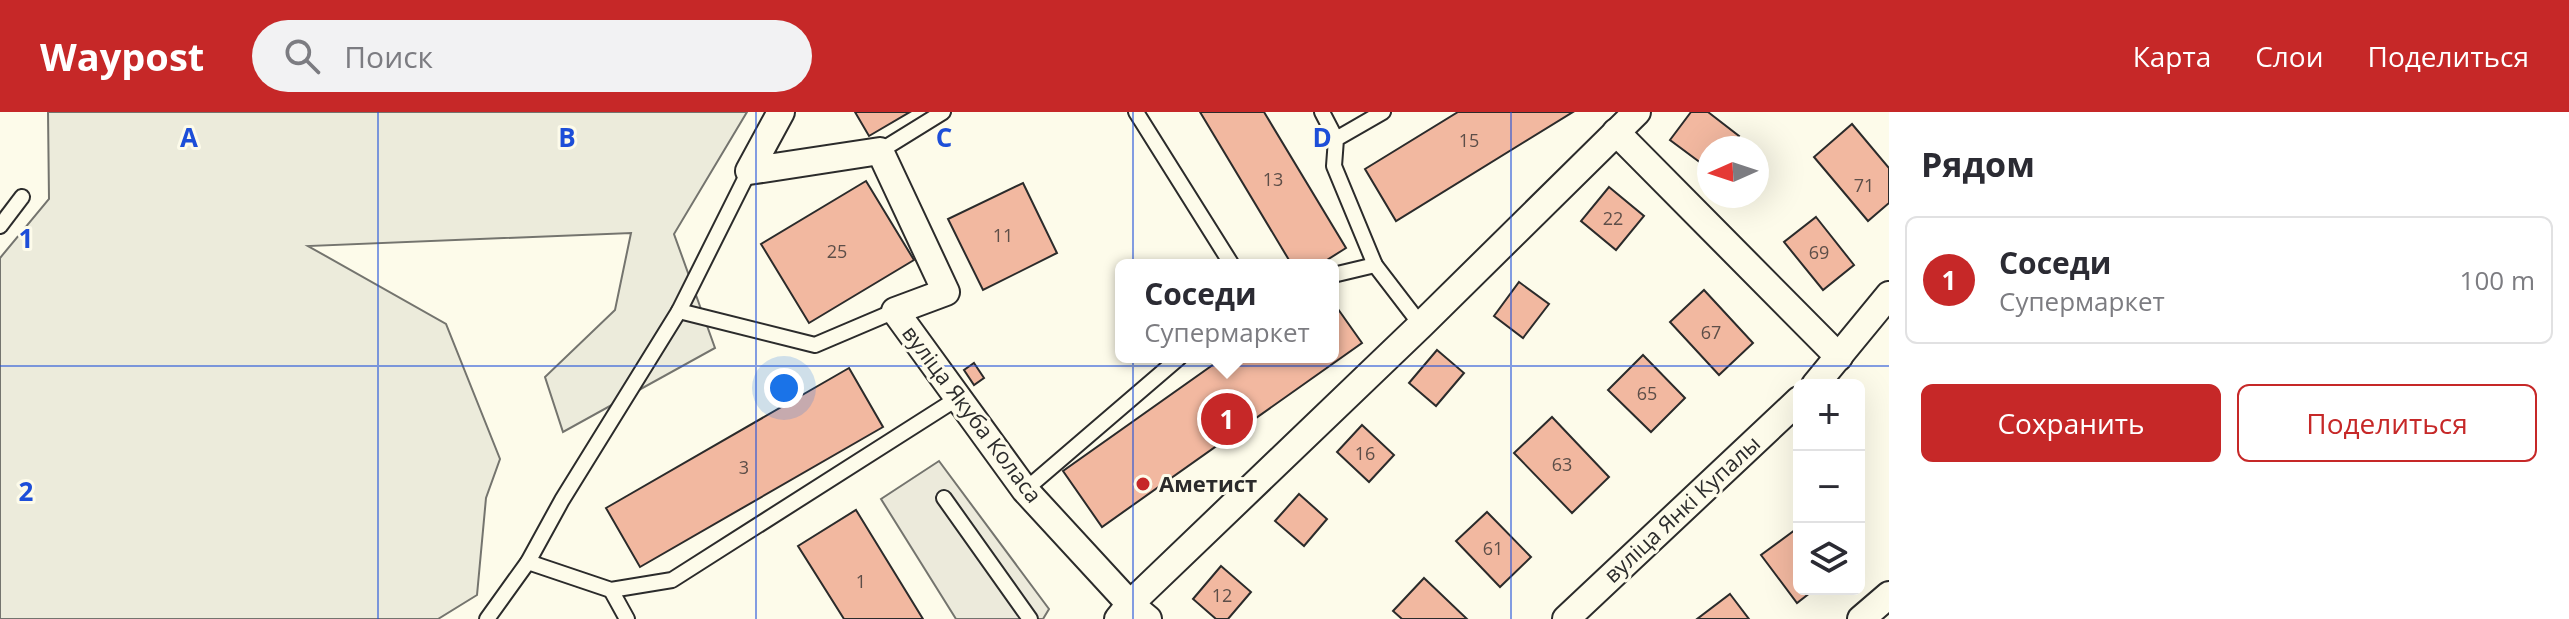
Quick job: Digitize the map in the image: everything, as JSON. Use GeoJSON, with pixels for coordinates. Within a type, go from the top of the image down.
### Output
{"type":"FeatureCollection","features":[{"type":"Feature","properties":{"kind":"street"},"geometry":{"type":"LineString","coordinates":[[749,171],[781,112]]}},
{"type":"Feature","properties":{"kind":"street","name":"вуліца Якуба Коласа"},"geometry":{"type":"LineString","coordinates":[[880,151],[946,292],[895,311],[1025,490],[1132,614],[1637,112]]}},
{"type":"Feature","properties":{"kind":"street"},"geometry":{"type":"LineString","coordinates":[[1616,132],[1839,357]]}},
{"type":"Feature","properties":{"kind":"street"},"geometry":{"type":"LineString","coordinates":[[749,171],[880,151]]}},
{"type":"Feature","properties":{"kind":"street"},"geometry":{"type":"LineString","coordinates":[[1820,379],[1889,295]]}},
{"type":"Feature","properties":{"kind":"street","name":"вуліца Янкі Купалы"},"geometry":{"type":"LineString","coordinates":[[1566,619],[1793,406]]}},
{"type":"Feature","properties":{"kind":"street"},"geometry":{"type":"LineString","coordinates":[[1861,619],[1889,595]]}},
{"type":"Feature","properties":{"kind":"lane"},"geometry":{"type":"LineString","coordinates":[[880,151],[943,112]]}},
{"type":"Feature","properties":{"kind":"lane"},"geometry":{"type":"LineString","coordinates":[[1136,112],[1228,259]]}},
{"type":"Feature","properties":{"kind":"lane"},"geometry":{"type":"LineString","coordinates":[[1322,112],[1336,139],[1334,166],[1375,265],[1421,325]]}},
{"type":"Feature","properties":{"kind":"lane"},"geometry":{"type":"LineString","coordinates":[[1336,139],[1383,112]]}},
{"type":"Feature","properties":{"kind":"lane"},"geometry":{"type":"LineString","coordinates":[[487,619],[528,562],[562,500],[679,311],[749,171]]}},
{"type":"Feature","properties":{"kind":"lane"},"geometry":{"type":"LineString","coordinates":[[0,226],[22,197]]}},
{"type":"Feature","properties":{"kind":"lane"},"geometry":{"type":"LineString","coordinates":[[1339,274],[1375,265]]}},
{"type":"Feature","properties":{"kind":"lane"},"geometry":{"type":"LineString","coordinates":[[679,311],[815,345],[895,311]]}},
{"type":"Feature","properties":{"kind":"lane"},"geometry":{"type":"LineString","coordinates":[[1025,490],[1173,363]]}},
{"type":"Feature","properties":{"kind":"lane"},"geometry":{"type":"LineString","coordinates":[[528,562],[611,590],[672,580],[958,398]]}},
{"type":"Feature","properties":{"kind":"lane"},"geometry":{"type":"LineString","coordinates":[[944,498],[1030,619]]}},
{"type":"Feature","properties":{"kind":"lane"},"geometry":{"type":"LineString","coordinates":[[611,590],[627,619]]}},
{"type":"Feature","properties":{"kind":"shaded area"},"geometry":{"type":"Polygon","coordinates":[[[48,112],[747,112],[674,234],[715,348],[563,432],[545,377],[615,310],[631,233],[308,246],[446,324],[500,459],[486,498],[477,595],[438,619],[0,619],[0,258],[49,199],[48,112]]]}},
{"type":"Feature","properties":{"kind":"shaded area"},"geometry":{"type":"Polygon","coordinates":[[[939,461],[1049,609],[1043,619],[956,619],[881,499],[939,461]]]}},
{"type":"Feature","properties":{"kind":"building"},"geometry":{"type":"Polygon","coordinates":[[[855,112],[910,112],[869,136],[855,112]]]}},
{"type":"Feature","properties":{"kind":"building"},"geometry":{"type":"Polygon","coordinates":[[[1200,112],[1264,112],[1346,248],[1329,259],[1288,259],[1200,112]]]}},
{"type":"Feature","properties":{"kind":"building"},"geometry":{"type":"Polygon","coordinates":[[[1458,112],[1573,112],[1396,221],[1365,169],[1458,112]]]}},
{"type":"Feature","properties":{"kind":"building"},"geometry":{"type":"Polygon","coordinates":[[[1691,112],[1708,112],[1739,136],[1697,136],[1697,160],[1670,140],[1691,112]]]}},
{"type":"Feature","properties":{"kind":"building"},"geometry":{"type":"Polygon","coordinates":[[[1852,124],[1889,168],[1889,203],[1868,221],[1814,157],[1852,124]]]}},
{"type":"Feature","properties":{"kind":"building"},"geometry":{"type":"Polygon","coordinates":[[[866,181],[914,260],[809,323],[761,244],[866,181]]]}},
{"type":"Feature","properties":{"kind":"building"},"geometry":{"type":"Polygon","coordinates":[[[1023,183],[1057,253],[983,290],[948,219],[1023,183]]]}},
{"type":"Feature","properties":{"kind":"building"},"geometry":{"type":"Polygon","coordinates":[[[1609,187],[1644,216],[1616,250],[1581,221],[1609,187]]]}},
{"type":"Feature","properties":{"kind":"building"},"geometry":{"type":"Polygon","coordinates":[[[1816,217],[1854,265],[1823,290],[1784,242],[1816,217]]]}},
{"type":"Feature","properties":{"kind":"building"},"geometry":{"type":"Polygon","coordinates":[[[1519,282],[1549,304],[1523,338],[1494,316],[1519,282]]]}},
{"type":"Feature","properties":{"kind":"building"},"geometry":{"type":"Polygon","coordinates":[[[1704,290],[1753,343],[1719,375],[1670,322],[1704,290]]]}},
{"type":"Feature","properties":{"kind":"building"},"geometry":{"type":"Polygon","coordinates":[[[1339,310],[1362,343],[1339,359],[1339,310]]]}},
{"type":"Feature","properties":{"kind":"building"},"geometry":{"type":"Polygon","coordinates":[[[1437,350],[1464,373],[1436,406],[1409,383],[1437,350]]]}},
{"type":"Feature","properties":{"kind":"building"},"geometry":{"type":"Polygon","coordinates":[[[1643,355],[1685,398],[1651,432],[1608,390],[1643,355]]]}},
{"type":"Feature","properties":{"kind":"building"},"geometry":{"type":"Polygon","coordinates":[[[974,363],[984,378],[974,385],[964,370],[974,363]]]}},
{"type":"Feature","properties":{"kind":"building"},"geometry":{"type":"Polygon","coordinates":[[[1216,363],[1334,363],[1102,527],[1063,471],[1216,363]]]}},
{"type":"Feature","properties":{"kind":"building"},"geometry":{"type":"Polygon","coordinates":[[[849,368],[883,427],[640,567],[606,508],[849,368]]]}},
{"type":"Feature","properties":{"kind":"building"},"geometry":{"type":"Polygon","coordinates":[[[1552,417],[1609,477],[1572,513],[1514,453],[1552,417]]]}},
{"type":"Feature","properties":{"kind":"building"},"geometry":{"type":"Polygon","coordinates":[[[1362,425],[1394,455],[1369,482],[1337,452],[1362,425]]]}},
{"type":"Feature","properties":{"kind":"building"},"geometry":{"type":"Polygon","coordinates":[[[1299,494],[1327,519],[1304,546],[1275,521],[1299,494]]]}},
{"type":"Feature","properties":{"kind":"building"},"geometry":{"type":"Polygon","coordinates":[[[856,510],[923,619],[844,619],[798,546],[856,510]]]}},
{"type":"Feature","properties":{"kind":"building"},"geometry":{"type":"Polygon","coordinates":[[[1487,512],[1531,557],[1500,587],[1456,541],[1487,512]]]}},
{"type":"Feature","properties":{"kind":"building"},"geometry":{"type":"Polygon","coordinates":[[[1793,531],[1793,595],[1807,595],[1797,603],[1761,555],[1793,531]]]}},
{"type":"Feature","properties":{"kind":"building"},"geometry":{"type":"Polygon","coordinates":[[[1221,566],[1251,592],[1228,619],[1216,619],[1193,599],[1221,566]]]}},
{"type":"Feature","properties":{"kind":"building"},"geometry":{"type":"Polygon","coordinates":[[[1424,578],[1467,619],[1402,619],[1393,611],[1424,578]]]}},
{"type":"Feature","properties":{"kind":"building"},"geometry":{"type":"Polygon","coordinates":[[[1730,594],[1749,619],[1697,619],[1730,594]]]}},
{"type":"Feature","properties":{"kind":"place","name":"Соседи"},"geometry":{"type":"Point","coordinates":[1227,419]}},
{"type":"Feature","properties":{"kind":"place","name":"Аметист"},"geometry":{"type":"Point","coordinates":[1143,484]}}]}
